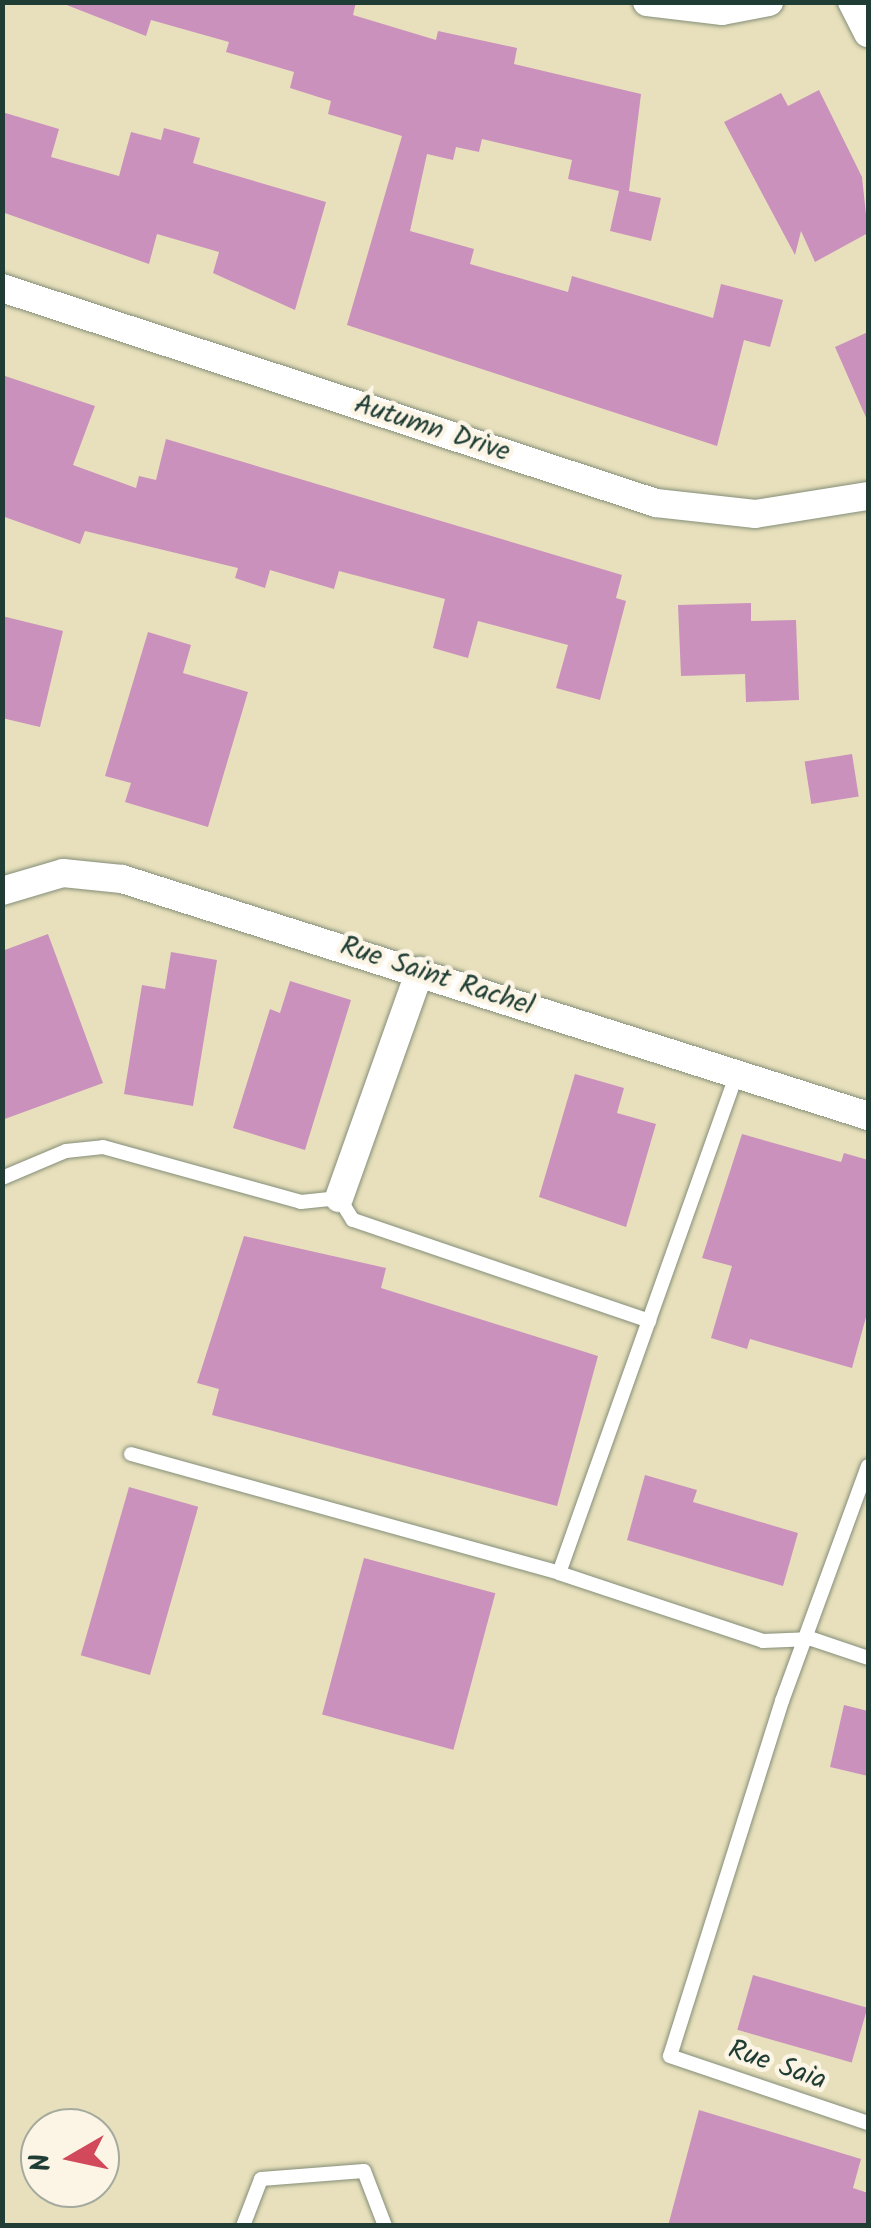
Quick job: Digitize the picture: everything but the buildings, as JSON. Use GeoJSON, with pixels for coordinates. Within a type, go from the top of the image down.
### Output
{"type":"FeatureCollection","features":[{"type":"Feature","properties":{"kind":"street"},"geometry":{"type":"LineString","coordinates":[[647,2],[722,11],[769,2]]}},
{"type":"Feature","properties":{"kind":"street"},"geometry":{"type":"LineString","coordinates":[[852,2],[868,33]]}},
{"type":"Feature","properties":{"kind":"street","name":"Autumn Drive"},"geometry":{"type":"LineString","coordinates":[[2,288],[656,503],[755,514],[868,496]]}},
{"type":"Feature","properties":{"kind":"street","name":"Rue Saint Rachel"},"geometry":{"type":"LineString","coordinates":[[2,891],[63,874],[122,879],[420,970],[868,1116]]}},
{"type":"Feature","properties":{"kind":"street"},"geometry":{"type":"LineString","coordinates":[[339,1198],[420,970]]}},
{"type":"Feature","properties":{"kind":"lane"},"geometry":{"type":"LineString","coordinates":[[559,1573],[737,1074]]}},
{"type":"Feature","properties":{"kind":"lane"},"geometry":{"type":"LineString","coordinates":[[2,1178],[66,1150],[103,1147],[301,1202],[339,1198],[353,1220],[649,1320]]}},
{"type":"Feature","properties":{"kind":"lane"},"geometry":{"type":"LineString","coordinates":[[131,1454],[559,1573],[763,1640],[812,1639],[868,1658]]}},
{"type":"Feature","properties":{"kind":"lane"},"geometry":{"type":"LineString","coordinates":[[812,1639],[868,1466]]}},
{"type":"Feature","properties":{"kind":"lane","name":"Rue Saia"},"geometry":{"type":"LineString","coordinates":[[812,1639],[782,1700],[670,2056],[868,2122]]}},
{"type":"Feature","properties":{"kind":"lane"},"geometry":{"type":"LineString","coordinates":[[243,2226],[261,2179],[364,2171],[386,2226]]}}]}
